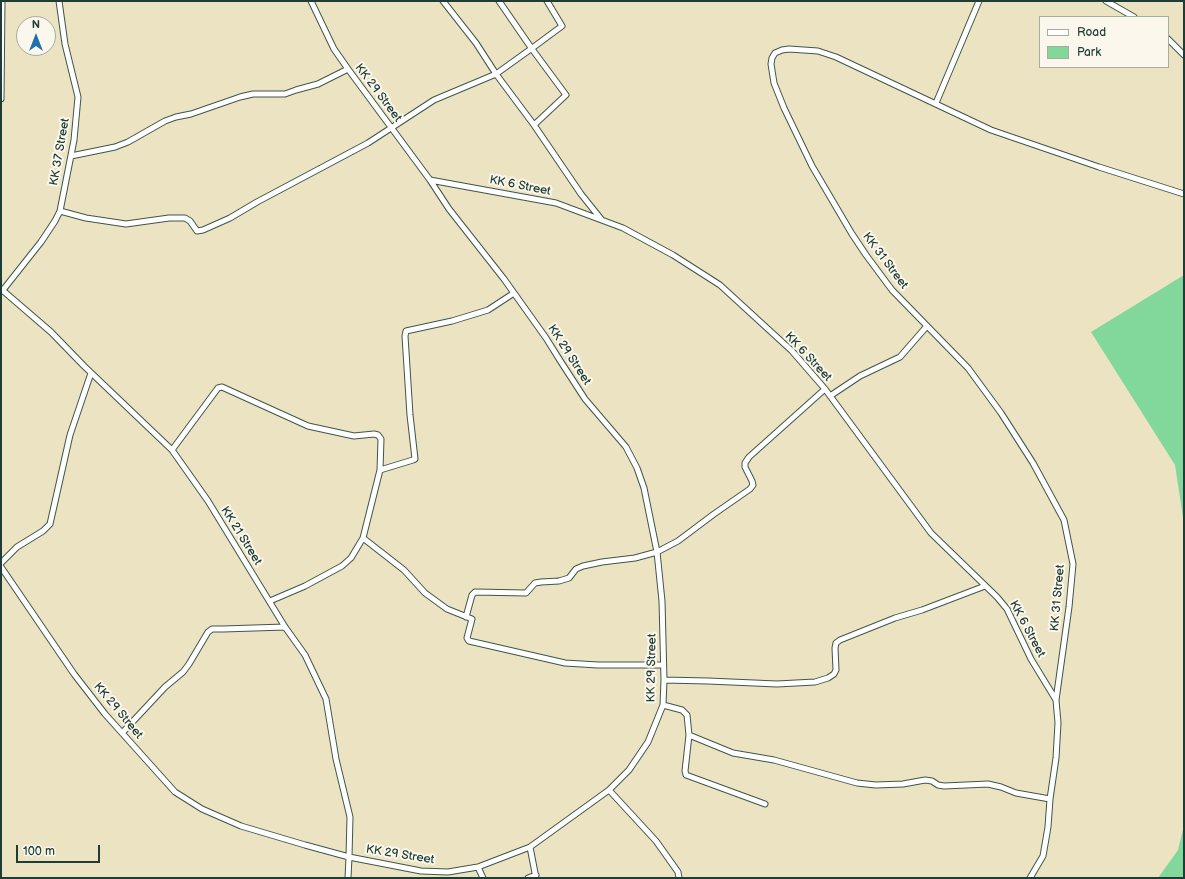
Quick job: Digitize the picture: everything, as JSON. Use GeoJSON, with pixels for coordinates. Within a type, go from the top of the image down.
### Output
{"type":"FeatureCollection","features":[{"type":"Feature","properties":{"kind":"street"},"geometry":{"type":"LineString","coordinates":[[1,99],[2,1]]}},
{"type":"Feature","properties":{"kind":"street","name":"KK 37 Street"},"geometry":{"type":"LineString","coordinates":[[2,289],[51,228],[60,211],[74,140],[78,97],[65,44],[60,1]]}},
{"type":"Feature","properties":{"kind":"street","name":"KK 29 Street"},"geometry":{"type":"LineString","coordinates":[[1,567],[74,674],[105,714],[123,732],[175,792],[202,809],[241,826],[349,857],[422,871],[448,872],[478,867],[530,847],[609,790],[629,770],[648,742],[663,704],[664,680],[662,601],[657,552],[644,488],[637,468],[626,447],[586,399],[514,293],[449,209],[430,180],[348,70],[334,49],[311,1]]}},
{"type":"Feature","properties":{"kind":"street"},"geometry":{"type":"LineString","coordinates":[[443,1],[476,43],[496,74],[601,220]]}},
{"type":"Feature","properties":{"kind":"street"},"geometry":{"type":"LineString","coordinates":[[499,1],[566,95],[534,125]]}},
{"type":"Feature","properties":{"kind":"street"},"geometry":{"type":"LineString","coordinates":[[60,211],[86,218],[126,224],[169,218],[185,218],[190,221],[195,230],[200,231],[230,218],[332,162],[392,128],[434,100],[496,74],[562,26],[547,1]]}},
{"type":"Feature","properties":{"kind":"street"},"geometry":{"type":"LineString","coordinates":[[936,103],[979,1]]}},
{"type":"Feature","properties":{"kind":"street"},"geometry":{"type":"LineString","coordinates":[[1106,1],[1132,16]]}},
{"type":"Feature","properties":{"kind":"street"},"geometry":{"type":"LineString","coordinates":[[1169,40],[1184,55]]}},
{"type":"Feature","properties":{"kind":"street","name":"KK 31 Street"},"geometry":{"type":"LineString","coordinates":[[1030,878],[1043,856],[1056,758],[1058,723],[1056,700],[1069,607],[1073,564],[1064,520],[1033,463],[1001,413],[968,368],[892,290],[866,255],[819,178],[784,108],[771,70],[773,55],[782,50],[801,49],[818,51],[836,56],[991,130],[1184,194]]}},
{"type":"Feature","properties":{"kind":"street"},"geometry":{"type":"LineString","coordinates":[[71,156],[115,147],[128,142],[166,121],[240,97],[253,94],[286,94],[318,84],[348,70]]}},
{"type":"Feature","properties":{"kind":"street","name":"KK 6 Street"},"geometry":{"type":"LineString","coordinates":[[430,180],[556,203],[623,228],[673,255],[720,285],[792,351],[825,389],[931,533],[997,597],[1007,609],[1031,659],[1056,700]]}},
{"type":"Feature","properties":{"kind":"street","name":"KK 21 Street"},"geometry":{"type":"LineString","coordinates":[[2,289],[51,332],[91,373],[172,450],[208,502],[285,627],[305,655],[326,699],[336,759],[350,817],[348,878]]}},
{"type":"Feature","properties":{"kind":"street"},"geometry":{"type":"LineString","coordinates":[[380,470],[415,459],[410,415],[406,332],[452,321],[488,310],[514,293]]}},
{"type":"Feature","properties":{"kind":"street"},"geometry":{"type":"LineString","coordinates":[[830,396],[860,376],[900,357],[927,326]]}},
{"type":"Feature","properties":{"kind":"street"},"geometry":{"type":"LineString","coordinates":[[1,563],[17,547],[43,531],[50,524],[70,435],[91,373]]}},
{"type":"Feature","properties":{"kind":"street"},"geometry":{"type":"LineString","coordinates":[[172,450],[218,388],[222,387],[308,426],[354,436],[374,434],[378,435],[381,439],[380,470],[363,538],[351,558],[342,566],[305,586],[270,601]]}},
{"type":"Feature","properties":{"kind":"street"},"geometry":{"type":"LineString","coordinates":[[466,617],[472,595],[475,592],[526,593],[535,583],[559,581],[569,578],[576,569],[583,566],[635,558],[657,552],[678,540],[750,489],[753,485],[745,467],[745,463],[749,457],[825,389]]}},
{"type":"Feature","properties":{"kind":"street"},"geometry":{"type":"LineString","coordinates":[[363,538],[404,570],[425,593],[447,609],[472,619],[467,638],[473,643],[565,663],[598,665],[663,665]]}},
{"type":"Feature","properties":{"kind":"street"},"geometry":{"type":"LineString","coordinates":[[664,680],[777,684],[815,682],[828,678],[834,674],[836,670],[836,643],[840,640],[895,618],[922,610],[985,586]]}},
{"type":"Feature","properties":{"kind":"street"},"geometry":{"type":"LineString","coordinates":[[123,732],[165,686],[183,672],[208,632],[212,629],[285,627]]}},
{"type":"Feature","properties":{"kind":"street"},"geometry":{"type":"LineString","coordinates":[[663,704],[682,710],[687,715],[689,735],[684,771],[686,775],[766,804]]}},
{"type":"Feature","properties":{"kind":"street"},"geometry":{"type":"LineString","coordinates":[[689,735],[733,753],[774,760],[857,783],[876,785],[903,784],[925,780],[944,786],[994,784],[1016,793],[1050,799]]}},
{"type":"Feature","properties":{"kind":"street"},"geometry":{"type":"LineString","coordinates":[[609,790],[656,841],[678,872],[679,878]]}},
{"type":"Feature","properties":{"kind":"street"},"geometry":{"type":"LineString","coordinates":[[528,878],[536,876],[530,847]]}},
{"type":"Feature","properties":{"kind":"street"},"geometry":{"type":"LineString","coordinates":[[478,867],[483,878]]}},
{"type":"Feature","properties":{"kind":"green space"},"geometry":{"type":"Polygon","coordinates":[[[1184,275],[1184,524],[1175,465],[1091,332],[1184,275]]]}},
{"type":"Feature","properties":{"kind":"green space"},"geometry":{"type":"Polygon","coordinates":[[[1184,825],[1184,878],[1158,878],[1178,850],[1184,825]]]}}]}
